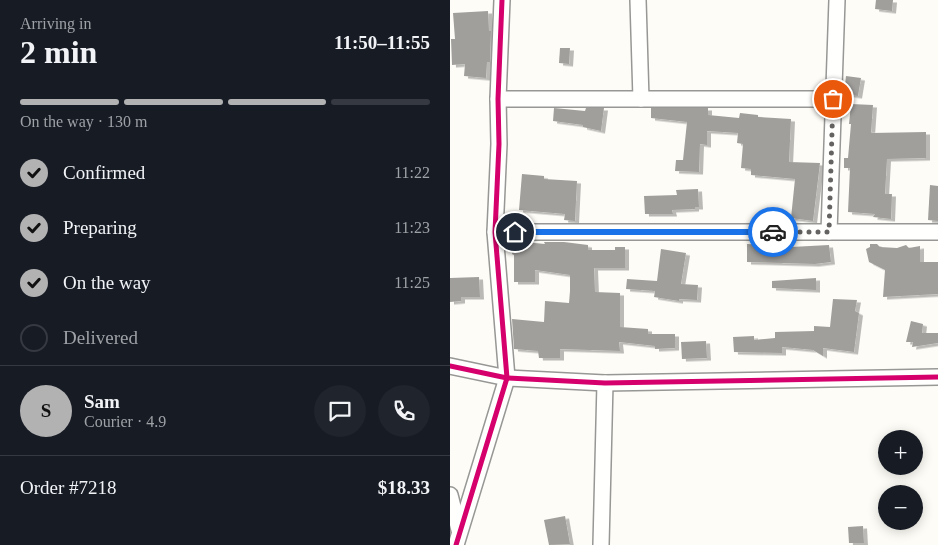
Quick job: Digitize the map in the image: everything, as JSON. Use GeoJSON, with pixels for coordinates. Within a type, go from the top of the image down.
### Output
{"type":"FeatureCollection","features":[{"type":"Feature","properties":{"kind":"street"},"geometry":{"type":"LineString","coordinates":[[456,545],[507,378],[495,232],[502,0]]}},
{"type":"Feature","properties":{"kind":"street"},"geometry":{"type":"LineString","coordinates":[[638,0],[641,99]]}},
{"type":"Feature","properties":{"kind":"street"},"geometry":{"type":"LineString","coordinates":[[829,232],[837,0]]}},
{"type":"Feature","properties":{"kind":"street"},"geometry":{"type":"LineString","coordinates":[[498,99],[833,99]]}},
{"type":"Feature","properties":{"kind":"street"},"geometry":{"type":"LineString","coordinates":[[495,232],[938,232]]}},
{"type":"Feature","properties":{"kind":"street"},"geometry":{"type":"LineString","coordinates":[[450,366],[507,378],[605,382],[938,377]]}},
{"type":"Feature","properties":{"kind":"street"},"geometry":{"type":"LineString","coordinates":[[601,545],[605,382]]}},
{"type":"Feature","properties":{"kind":"street"},"geometry":{"type":"LineString","coordinates":[[450,495],[460,530]]}},
{"type":"Feature","properties":{"kind":"building"},"geometry":{"type":"Polygon","coordinates":[[[876,0],[893,0],[892,11],[875,9],[876,0]]]}},
{"type":"Feature","properties":{"kind":"building"},"geometry":{"type":"Polygon","coordinates":[[[488,11],[489,31],[491,31],[490,62],[487,62],[486,78],[464,76],[465,64],[452,65],[451,39],[455,39],[453,13],[488,11]]]}},
{"type":"Feature","properties":{"kind":"building"},"geometry":{"type":"Polygon","coordinates":[[[560,48],[570,48],[569,64],[559,63],[560,48]]]}},
{"type":"Feature","properties":{"kind":"building"},"geometry":{"type":"Polygon","coordinates":[[[846,76],[861,78],[858,96],[844,94],[846,76]]]}},
{"type":"Feature","properties":{"kind":"building"},"geometry":{"type":"Polygon","coordinates":[[[851,104],[873,105],[871,133],[926,132],[926,158],[887,159],[885,194],[892,194],[891,219],[873,217],[875,214],[848,212],[850,168],[844,168],[844,158],[848,158],[851,104]]]}},
{"type":"Feature","properties":{"kind":"building"},"geometry":{"type":"Polygon","coordinates":[[[554,108],[585,111],[586,108],[604,108],[601,131],[583,127],[583,125],[553,121],[554,108]]]}},
{"type":"Feature","properties":{"kind":"building"},"geometry":{"type":"Polygon","coordinates":[[[651,108],[708,108],[708,115],[739,118],[740,113],[758,115],[758,117],[791,119],[789,162],[820,163],[813,221],[791,218],[795,179],[751,175],[751,169],[741,168],[743,144],[737,143],[738,133],[707,131],[707,145],[700,144],[699,172],[675,171],[676,160],[683,160],[687,122],[651,118],[651,108]]]}},
{"type":"Feature","properties":{"kind":"building"},"geometry":{"type":"Polygon","coordinates":[[[522,174],[544,176],[544,179],[577,181],[575,221],[564,220],[565,214],[519,210],[522,174]]]}},
{"type":"Feature","properties":{"kind":"building"},"geometry":{"type":"Polygon","coordinates":[[[930,185],[938,186],[938,221],[928,220],[930,185]]]}},
{"type":"Feature","properties":{"kind":"building"},"geometry":{"type":"Polygon","coordinates":[[[698,189],[699,207],[695,207],[695,209],[672,210],[673,214],[645,214],[644,196],[677,195],[676,190],[698,189]]]}},
{"type":"Feature","properties":{"kind":"building"},"geometry":{"type":"Polygon","coordinates":[[[514,241],[545,244],[544,242],[564,242],[588,245],[588,250],[615,250],[615,247],[625,247],[625,268],[594,268],[595,292],[620,293],[620,327],[648,329],[648,334],[675,334],[675,348],[655,349],[655,346],[619,342],[620,351],[560,349],[560,358],[539,358],[538,351],[514,349],[512,319],[544,322],[545,301],[569,303],[570,275],[535,270],[535,282],[514,282],[514,255],[512,254],[514,241]]]}},
{"type":"Feature","properties":{"kind":"building"},"geometry":{"type":"Polygon","coordinates":[[[747,244],[772,245],[772,248],[829,245],[831,262],[815,264],[747,262],[747,244]]]}},
{"type":"Feature","properties":{"kind":"building"},"geometry":{"type":"Polygon","coordinates":[[[870,244],[877,244],[880,247],[897,248],[906,245],[909,248],[920,246],[920,262],[938,262],[938,294],[883,297],[885,270],[869,262],[866,249],[870,247],[870,244]]]}},
{"type":"Feature","properties":{"kind":"building"},"geometry":{"type":"Polygon","coordinates":[[[661,249],[686,253],[681,284],[698,285],[697,300],[679,299],[679,301],[654,297],[655,291],[626,289],[627,279],[657,281],[661,249]]]}},
{"type":"Feature","properties":{"kind":"building"},"geometry":{"type":"Polygon","coordinates":[[[479,277],[480,297],[461,297],[461,301],[450,302],[450,278],[479,277]]]}},
{"type":"Feature","properties":{"kind":"building"},"geometry":{"type":"Polygon","coordinates":[[[816,278],[816,290],[772,288],[772,281],[816,278]]]}},
{"type":"Feature","properties":{"kind":"building"},"geometry":{"type":"Polygon","coordinates":[[[833,299],[857,300],[855,311],[859,313],[854,352],[823,348],[823,356],[813,350],[782,347],[782,353],[734,352],[733,337],[754,336],[754,340],[775,338],[775,332],[814,331],[814,326],[830,327],[833,299]]]}},
{"type":"Feature","properties":{"kind":"building"},"geometry":{"type":"Polygon","coordinates":[[[911,321],[923,324],[922,333],[938,333],[938,343],[912,347],[913,342],[906,342],[911,321]]]}},
{"type":"Feature","properties":{"kind":"building"},"geometry":{"type":"Polygon","coordinates":[[[706,341],[707,358],[682,359],[681,342],[706,341]]]}},
{"type":"Feature","properties":{"kind":"building"},"geometry":{"type":"Polygon","coordinates":[[[565,516],[570,544],[549,545],[544,520],[565,516]]]}},
{"type":"Feature","properties":{"kind":"building"},"geometry":{"type":"Polygon","coordinates":[[[863,526],[864,543],[849,543],[848,527],[863,526]]]}},
{"type":"Feature","properties":{"kind":"cycle path"},"geometry":{"type":"LineString","coordinates":[[456,545],[507,378],[495,232],[502,0]]}},
{"type":"Feature","properties":{"kind":"cycle path"},"geometry":{"type":"LineString","coordinates":[[450,366],[507,378],[605,383],[938,377]]}},
{"type":"Feature","properties":{"kind":"way so far"},"geometry":{"type":"LineString","coordinates":[[773,232],[829,232],[833,99]]}},
{"type":"Feature","properties":{"kind":"route"},"geometry":{"type":"LineString","coordinates":[[515,232],[773,232]]}}]}
